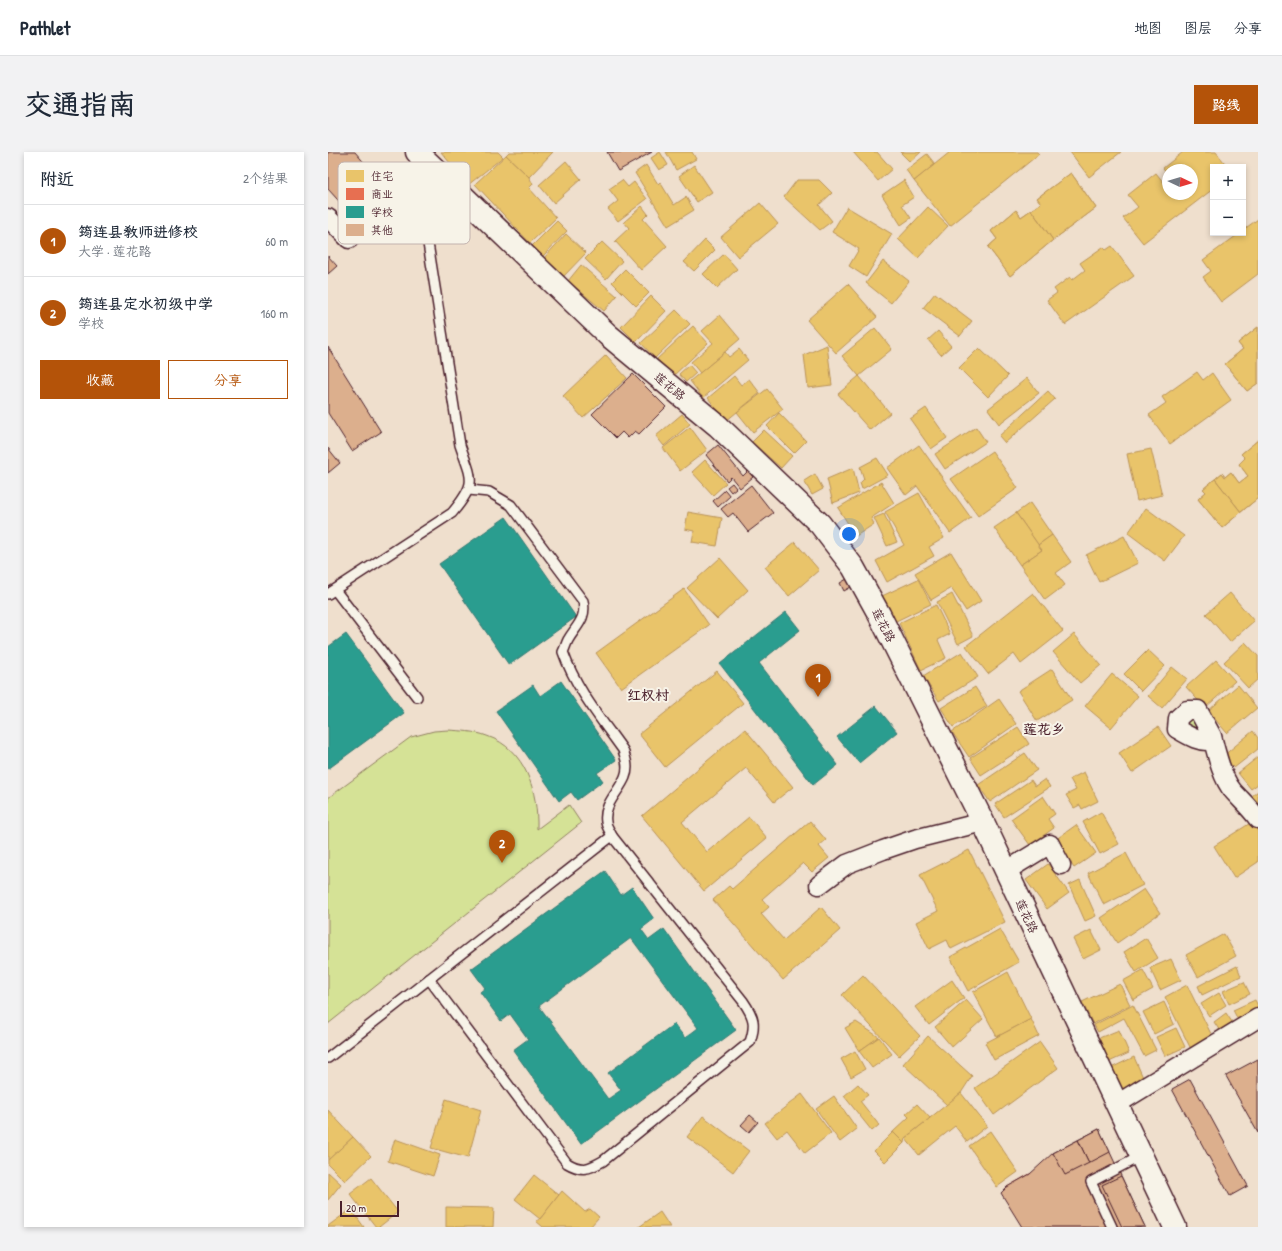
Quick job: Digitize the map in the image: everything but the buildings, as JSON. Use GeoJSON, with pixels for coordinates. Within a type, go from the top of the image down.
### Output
{"type":"FeatureCollection","features":[{"type":"Feature","properties":{"kind":"main road","name":"莲花路"},"geometry":{"type":"LineString","coordinates":[[417,152],[427,162]]}},
{"type":"Feature","properties":{"kind":"main road","name":"莲花路"},"geometry":{"type":"LineString","coordinates":[[470,203],[608,335],[718,426],[820,524],[852,567],[879,614],[983,822],[1176,1227]]}},
{"type":"Feature","properties":{"kind":"street"},"geometry":{"type":"LineString","coordinates":[[328,218],[338,228]]}},
{"type":"Feature","properties":{"kind":"street"},"geometry":{"type":"LineString","coordinates":[[1213,740],[1215,752],[1231,790],[1258,818]]}},
{"type":"Feature","properties":{"kind":"street"},"geometry":{"type":"LineString","coordinates":[[819,885],[847,864],[883,850],[915,839],[983,822]]}},
{"type":"Feature","properties":{"kind":"street"},"geometry":{"type":"LineString","coordinates":[[1006,871],[1050,844],[1061,865]]}},
{"type":"Feature","properties":{"kind":"street"},"geometry":{"type":"LineString","coordinates":[[1117,1104],[1258,1018]]}},
{"type":"Feature","properties":{"kind":"lane"},"geometry":{"type":"LineString","coordinates":[[414,152],[416,162]]}},
{"type":"Feature","properties":{"kind":"lane"},"geometry":{"type":"LineString","coordinates":[[417,697],[331,592],[452,513],[465,498],[468,490],[471,477],[460,445],[428,244]]}},
{"type":"Feature","properties":{"kind":"lane"},"geometry":{"type":"LineString","coordinates":[[430,979],[567,1163],[576,1168],[587,1169],[603,1161],[750,1042],[754,1031],[753,1018],[743,1001],[612,836],[606,823],[605,813],[610,801],[626,776],[627,761],[623,750],[581,691],[569,669],[563,652],[568,640],[581,622],[585,608],[583,601],[511,505],[489,492],[468,490]]}},
{"type":"Feature","properties":{"kind":"lane"},"geometry":{"type":"LineString","coordinates":[[328,1058],[612,836]]}},
{"type":"Feature","properties":{"kind":"lane"},"geometry":{"type":"LineString","coordinates":[[1112,1227],[1091,1182],[1142,1156]]}},
{"type":"Feature","properties":{"kind":"green space"},"geometry":{"type":"Polygon","coordinates":[[[1189,715],[1207,734],[1192,733],[1183,720],[1189,715]]]}},
{"type":"Feature","properties":{"kind":"green space"},"geometry":{"type":"Polygon","coordinates":[[[448,730],[482,734],[487,736],[500,742],[520,761],[532,787],[537,815],[537,829],[569,805],[581,823],[328,1024],[328,798],[411,737],[434,731],[448,730]]]}},
{"type":"Feature","properties":{"kind":"place","name":"筠连县教师进修校"},"geometry":{"type":"Point","coordinates":[818,697]}},
{"type":"Feature","properties":{"kind":"place","name":"筠连县定水初级中学"},"geometry":{"type":"Point","coordinates":[502,863]}},
{"type":"Feature","properties":{"kind":"district","name":"红权村"},"geometry":{"type":"Point","coordinates":[648,694]}},
{"type":"Feature","properties":{"kind":"district","name":"莲花乡"},"geometry":{"type":"Point","coordinates":[1044,728]}}]}
